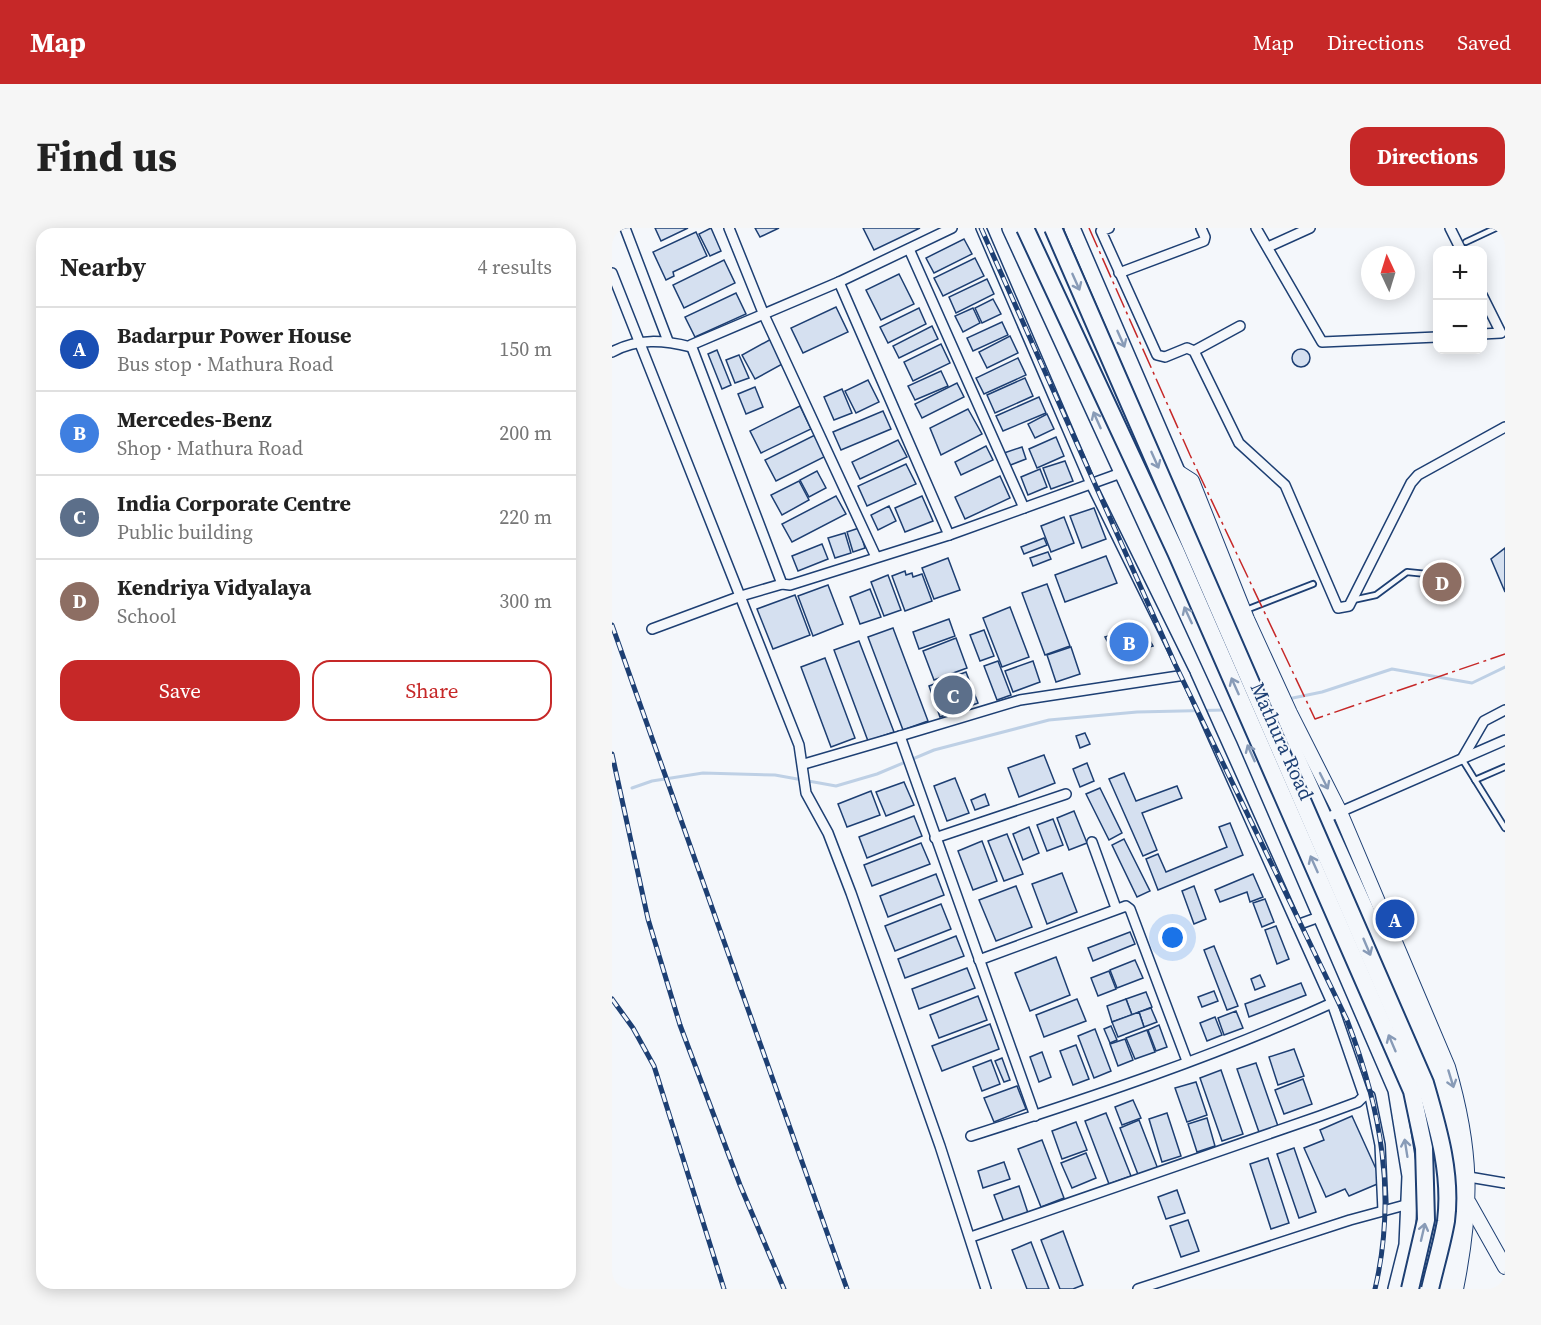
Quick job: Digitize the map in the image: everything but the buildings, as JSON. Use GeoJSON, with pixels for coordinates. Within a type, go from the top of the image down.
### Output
{"type":"FeatureCollection","features":[{"type":"Feature","properties":{"kind":"highway","name":"Mathura Road"},"geometry":{"type":"LineString","coordinates":[[1025,228],[1180,563],[1412,1090],[1424,1148],[1426,1220],[1410,1289]]}},
{"type":"Feature","properties":{"kind":"highway","name":"Mathura Road"},"geometry":{"type":"LineString","coordinates":[[1053,228],[1425,1083],[1442,1145],[1445,1169],[1446,1220],[1430,1289]]}},
{"type":"Feature","properties":{"kind":"main road","name":"Mathura Road"},"geometry":{"type":"LineString","coordinates":[[1010,228],[1231,710],[1396,1090],[1410,1176],[1407,1245],[1396,1289]]}},
{"type":"Feature","properties":{"kind":"main road","name":"Mathura Road"},"geometry":{"type":"LineString","coordinates":[[1072,228],[1274,698],[1303,772],[1324,819],[1369,903],[1423,1036],[1451,1118],[1463,1180],[1443,1289]]}},
{"type":"Feature","properties":{"kind":"main road"},"geometry":{"type":"LineString","coordinates":[[1265,786],[1303,772]]}},
{"type":"Feature","properties":{"kind":"main road"},"geometry":{"type":"LineString","coordinates":[[1322,916],[1369,903]]}},
{"type":"Feature","properties":{"kind":"street"},"geometry":{"type":"LineString","coordinates":[[625,228],[668,341]]}},
{"type":"Feature","properties":{"kind":"street"},"geometry":{"type":"LineString","coordinates":[[729,228],[764,315],[876,557]]}},
{"type":"Feature","properties":{"kind":"street"},"geometry":{"type":"LineString","coordinates":[[691,347],[693,344],[839,282],[952,228]]}},
{"type":"Feature","properties":{"kind":"street"},"geometry":{"type":"LineString","coordinates":[[981,228],[1091,484],[1185,675],[1298,925],[1332,1003],[1364,1096]]}},
{"type":"Feature","properties":{"kind":"street"},"geometry":{"type":"LineString","coordinates":[[1109,228],[1101,231],[1157,354],[1165,357],[1187,348],[1194,351],[1239,443],[1285,485],[1334,604],[1342,609],[1353,600],[1418,475],[1505,427]]}},
{"type":"Feature","properties":{"kind":"street"},"geometry":{"type":"LineString","coordinates":[[1119,273],[1204,241],[1205,237],[1201,228]]}},
{"type":"Feature","properties":{"kind":"street"},"geometry":{"type":"LineString","coordinates":[[1256,228],[1322,342],[1433,336]]}},
{"type":"Feature","properties":{"kind":"street"},"geometry":{"type":"LineString","coordinates":[[1268,247],[1310,228]]}},
{"type":"Feature","properties":{"kind":"street"},"geometry":{"type":"LineString","coordinates":[[1450,228],[1463,246]]}},
{"type":"Feature","properties":{"kind":"street"},"geometry":{"type":"LineString","coordinates":[[909,249],[1024,508]]}},
{"type":"Feature","properties":{"kind":"street"},"geometry":{"type":"LineString","coordinates":[[612,273],[741,596],[804,764],[804,781],[808,798],[828,832],[844,873],[971,1237],[986,1289]]}},
{"type":"Feature","properties":{"kind":"street"},"geometry":{"type":"LineString","coordinates":[[839,282],[949,535]]}},
{"type":"Feature","properties":{"kind":"street"},"geometry":{"type":"LineString","coordinates":[[1487,305],[1501,333],[1487,334]]}},
{"type":"Feature","properties":{"kind":"street"},"geometry":{"type":"LineString","coordinates":[[1194,351],[1240,326]]}},
{"type":"Feature","properties":{"kind":"street"},"geometry":{"type":"LineString","coordinates":[[612,352],[638,342],[668,341],[691,347]]}},
{"type":"Feature","properties":{"kind":"street"},"geometry":{"type":"LineString","coordinates":[[691,347],[782,584]]}},
{"type":"Feature","properties":{"kind":"street"},"geometry":{"type":"LineString","coordinates":[[1178,472],[1192,481],[1244,611],[1274,698],[1290,713],[1340,812],[1369,903]]}},
{"type":"Feature","properties":{"kind":"street"},"geometry":{"type":"LineString","coordinates":[[652,629],[741,596],[782,584],[790,585],[949,535],[1121,473]]}},
{"type":"Feature","properties":{"kind":"street"},"geometry":{"type":"LineString","coordinates":[[804,764],[902,741],[1020,700],[1185,675]]}},
{"type":"Feature","properties":{"kind":"street"},"geometry":{"type":"LineString","coordinates":[[1462,759],[1484,722],[1505,710]]}},
{"type":"Feature","properties":{"kind":"street"},"geometry":{"type":"LineString","coordinates":[[1324,819],[1505,740]]}},
{"type":"Feature","properties":{"kind":"street"},"geometry":{"type":"LineString","coordinates":[[902,741],[1035,1116]]}},
{"type":"Feature","properties":{"kind":"street"},"geometry":{"type":"LineString","coordinates":[[935,838],[1066,794]]}},
{"type":"Feature","properties":{"kind":"street"},"geometry":{"type":"LineString","coordinates":[[1092,842],[1116,908]]}},
{"type":"Feature","properties":{"kind":"street"},"geometry":{"type":"LineString","coordinates":[[979,960],[1126,906],[1130,909],[1187,1061]]}},
{"type":"Feature","properties":{"kind":"street"},"geometry":{"type":"LineString","coordinates":[[1298,925],[1322,916]]}},
{"type":"Feature","properties":{"kind":"street"},"geometry":{"type":"LineString","coordinates":[[971,1136],[1035,1116],[1187,1061],[1332,1003]]}},
{"type":"Feature","properties":{"kind":"street"},"geometry":{"type":"LineString","coordinates":[[971,1237],[1320,1116],[1358,1102],[1364,1096],[1370,1096],[1380,1145],[1383,1210]]}},
{"type":"Feature","properties":{"kind":"street"},"geometry":{"type":"LineString","coordinates":[[1505,1184],[1463,1180],[1470,1203],[1505,1267]]}},
{"type":"Feature","properties":{"kind":"street"},"geometry":{"type":"LineString","coordinates":[[1456,1289],[1470,1203]]}},
{"type":"Feature","properties":{"kind":"street"},"geometry":{"type":"LineString","coordinates":[[1138,1289],[1383,1210],[1409,1204]]}},
{"type":"Feature","properties":{"kind":"lane"},"geometry":{"type":"LineString","coordinates":[[1463,246],[1496,228]]}},
{"type":"Feature","properties":{"kind":"lane"},"geometry":{"type":"LineString","coordinates":[[1353,600],[1376,595],[1407,572],[1457,577]]}},
{"type":"Feature","properties":{"kind":"lane"},"geometry":{"type":"LineString","coordinates":[[1244,611],[1313,584]]}},
{"type":"Feature","properties":{"kind":"lane"},"geometry":{"type":"LineString","coordinates":[[1462,759],[1505,828]]}},
{"type":"Feature","properties":{"kind":"lane"},"geometry":{"type":"LineString","coordinates":[[1475,780],[1505,767]]}},
{"type":"Feature","properties":{"kind":"waterway"},"geometry":{"type":"LineString","coordinates":[[1288,699],[1322,692],[1392,669],[1472,683],[1505,667]]}},
{"type":"Feature","properties":{"kind":"waterway"},"geometry":{"type":"LineString","coordinates":[[632,788],[652,781],[703,773],[775,775],[836,786],[877,774],[934,750],[1049,720],[1137,712],[1225,710]]}},
{"type":"Feature","properties":{"kind":"railway"},"geometry":{"type":"LineString","coordinates":[[981,228],[1175,664],[1347,1020],[1369,1086],[1382,1153],[1385,1220],[1382,1254],[1375,1289]]}},
{"type":"Feature","properties":{"kind":"railway"},"geometry":{"type":"LineString","coordinates":[[612,625],[847,1289]]}},
{"type":"Feature","properties":{"kind":"railway"},"geometry":{"type":"LineString","coordinates":[[612,754],[648,919],[680,1025],[740,1185],[784,1289]]}},
{"type":"Feature","properties":{"kind":"railway"},"geometry":{"type":"LineString","coordinates":[[612,999],[633,1028],[654,1066],[724,1289]]}},
{"type":"Feature","properties":{"kind":"power"},"geometry":{"type":"LineString","coordinates":[[1089,228],[1190,455],[1315,719],[1505,654]]}},
{"type":"Feature","properties":{"kind":"place","name":"Kendriya Vidyalaya"},"geometry":{"type":"Point","coordinates":[1442,582]}},
{"type":"Feature","properties":{"kind":"place","name":"Mercedes-Benz"},"geometry":{"type":"Point","coordinates":[1129,642]}},
{"type":"Feature","properties":{"kind":"place","name":"India Corporate Centre"},"geometry":{"type":"Point","coordinates":[953,695]}},
{"type":"Feature","properties":{"kind":"place","name":"Badarpur Power House"},"geometry":{"type":"Point","coordinates":[1395,919]}}]}
